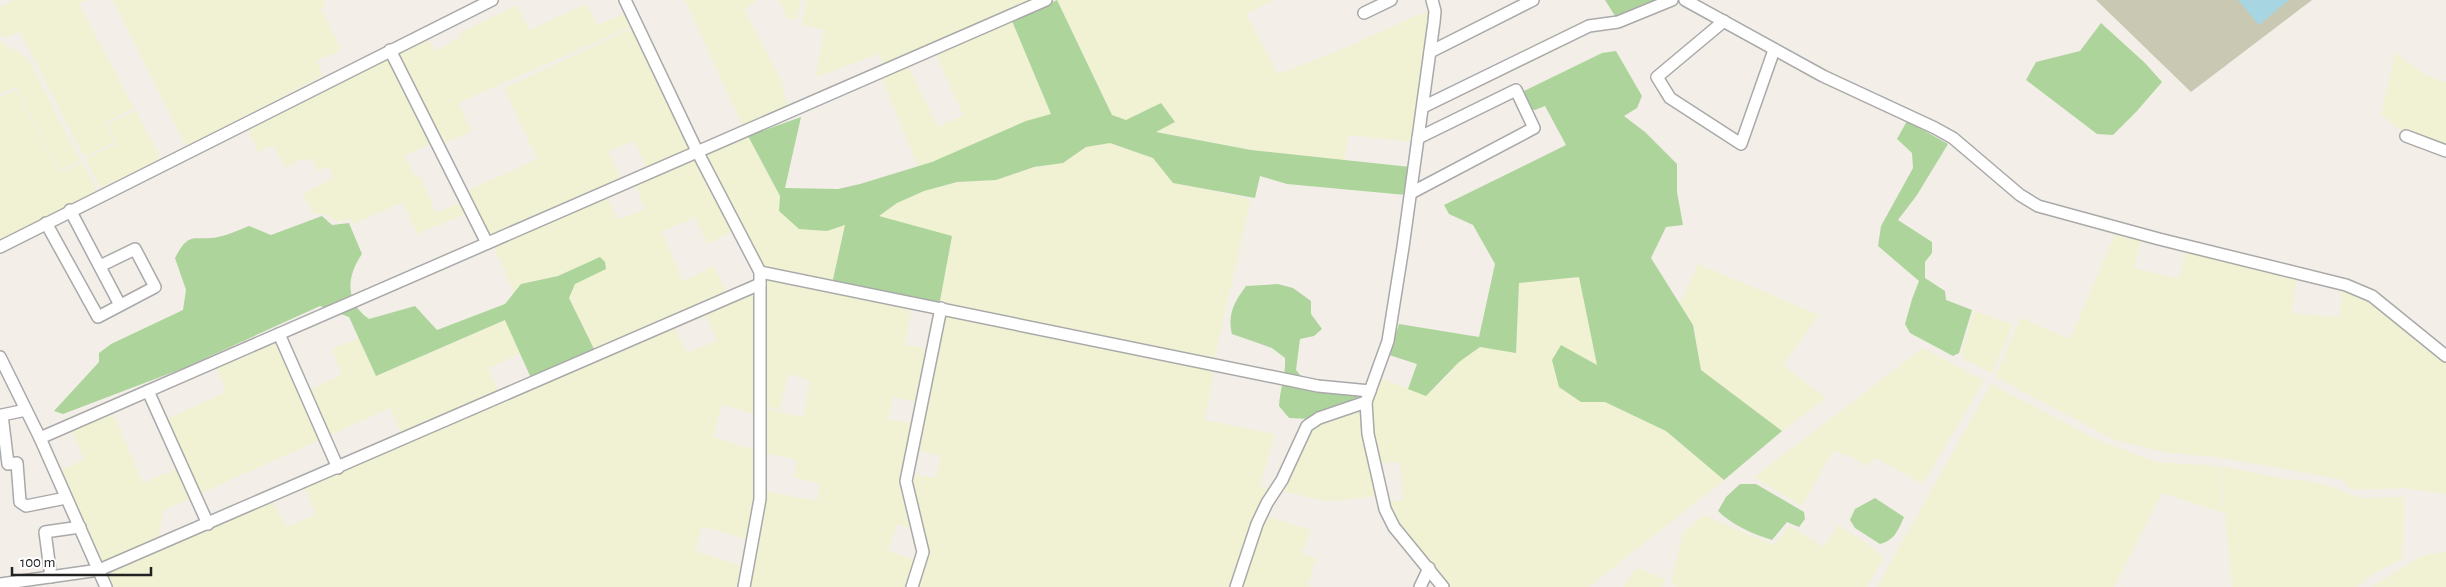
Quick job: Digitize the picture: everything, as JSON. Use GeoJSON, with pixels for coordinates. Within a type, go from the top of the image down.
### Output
{"type":"FeatureCollection","features":[{"type":"Feature","properties":{"kind":"street"},"geometry":{"type":"LineString","coordinates":[[0,247],[70,210],[492,0]]}},
{"type":"Feature","properties":{"kind":"street"},"geometry":{"type":"LineString","coordinates":[[625,0],[760,278],[760,499],[744,587]]}},
{"type":"Feature","properties":{"kind":"street"},"geometry":{"type":"LineString","coordinates":[[40,438],[1046,0]]}},
{"type":"Feature","properties":{"kind":"street"},"geometry":{"type":"LineString","coordinates":[[1364,13],[1391,0]]}},
{"type":"Feature","properties":{"kind":"street"},"geometry":{"type":"LineString","coordinates":[[1432,0],[1435,11],[1411,193],[1388,341],[1368,396],[1368,434],[1385,509],[1394,527],[1443,587]]}},
{"type":"Feature","properties":{"kind":"street"},"geometry":{"type":"LineString","coordinates":[[1430,52],[1533,0]]}},
{"type":"Feature","properties":{"kind":"street"},"geometry":{"type":"LineString","coordinates":[[1423,107],[1589,26],[1618,22],[1672,0]]}},
{"type":"Feature","properties":{"kind":"street"},"geometry":{"type":"LineString","coordinates":[[1686,0],[1774,50],[1861,95],[1916,117],[1947,135],[2020,195],[2038,206],[2159,239],[2346,285],[2372,296],[2446,356]]}},
{"type":"Feature","properties":{"kind":"street"},"geometry":{"type":"LineString","coordinates":[[1724,22],[1657,77],[1670,98],[1741,144],[1774,50]]}},
{"type":"Feature","properties":{"kind":"street"},"geometry":{"type":"LineString","coordinates":[[390,50],[487,243]]}},
{"type":"Feature","properties":{"kind":"street"},"geometry":{"type":"LineString","coordinates":[[1411,193],[1534,128],[1516,90],[1418,138]]}},
{"type":"Feature","properties":{"kind":"street"},"geometry":{"type":"LineString","coordinates":[[2406,136],[2446,151]]}},
{"type":"Feature","properties":{"kind":"street"},"geometry":{"type":"LineString","coordinates":[[70,210],[120,305]]}},
{"type":"Feature","properties":{"kind":"street"},"geometry":{"type":"LineString","coordinates":[[46,223],[98,317],[155,287],[135,249],[100,266]]}},
{"type":"Feature","properties":{"kind":"street"},"geometry":{"type":"LineString","coordinates":[[0,584],[99,570],[338,468],[760,278],[941,308],[1368,396]]}},
{"type":"Feature","properties":{"kind":"street"},"geometry":{"type":"LineString","coordinates":[[912,587],[923,552],[906,480],[941,308]]}},
{"type":"Feature","properties":{"kind":"street"},"geometry":{"type":"LineString","coordinates":[[279,334],[338,468]]}},
{"type":"Feature","properties":{"kind":"street"},"geometry":{"type":"LineString","coordinates":[[0,358],[40,438],[106,587]]}},
{"type":"Feature","properties":{"kind":"street"},"geometry":{"type":"LineString","coordinates":[[148,391],[208,524]]}},
{"type":"Feature","properties":{"kind":"street"},"geometry":{"type":"LineString","coordinates":[[1236,587],[1257,524],[1267,503],[1282,480],[1307,426],[1319,418],[1368,396]]}},
{"type":"Feature","properties":{"kind":"street"},"geometry":{"type":"LineString","coordinates":[[26,410],[2,415],[8,464],[17,463],[20,502],[26,506],[66,498]]}},
{"type":"Feature","properties":{"kind":"street"},"geometry":{"type":"LineString","coordinates":[[52,577],[46,532],[80,527]]}},
{"type":"Feature","properties":{"kind":"street"},"geometry":{"type":"LineString","coordinates":[[1420,587],[1429,568]]}},
{"type":"Feature","properties":{"kind":"shaded area"},"geometry":{"type":"Polygon","coordinates":[[[15,0],[87,0],[79,4],[134,108],[105,123],[115,142],[84,157],[20,32],[3,38],[0,31],[0,7],[15,0]]]}},
{"type":"Feature","properties":{"kind":"shaded area"},"geometry":{"type":"Polygon","coordinates":[[[113,0],[325,0],[322,10],[341,50],[317,61],[323,76],[186,146],[113,0]]]}},
{"type":"Feature","properties":{"kind":"shaded area"},"geometry":{"type":"Polygon","coordinates":[[[685,0],[759,0],[744,9],[781,80],[788,107],[743,127],[685,0]]]}},
{"type":"Feature","properties":{"kind":"shaded area"},"geometry":{"type":"Polygon","coordinates":[[[779,0],[801,0],[796,20],[787,19],[779,0]]]}},
{"type":"Feature","properties":{"kind":"shaded area"},"geometry":{"type":"Polygon","coordinates":[[[806,0],[1034,0],[884,65],[879,54],[816,77],[824,30],[802,25],[806,0]]]}},
{"type":"Feature","properties":{"kind":"shaded area"},"geometry":{"type":"Polygon","coordinates":[[[1057,0],[1274,0],[1246,14],[1278,74],[1345,48],[1431,9],[1414,142],[1348,135],[1345,160],[1251,150],[1155,131],[1112,115],[1057,0]]]}},
{"type":"Feature","properties":{"kind":"shaded area"},"geometry":{"type":"Polygon","coordinates":[[[2096,0],[2312,0],[2191,92],[2096,0]]]}},
{"type":"Feature","properties":{"kind":"shaded area"},"geometry":{"type":"Polygon","coordinates":[[[586,4],[597,25],[624,14],[630,27],[458,103],[472,131],[441,145],[395,53],[427,37],[435,51],[461,37],[460,33],[517,5],[529,30],[586,4]]]}},
{"type":"Feature","properties":{"kind":"shaded area"},"geometry":{"type":"Polygon","coordinates":[[[1012,21],[1057,115],[920,172],[882,78],[908,66],[938,127],[963,115],[936,54],[1012,21]]]}},
{"type":"Feature","properties":{"kind":"shaded area"},"geometry":{"type":"Polygon","coordinates":[[[633,28],[693,148],[646,167],[634,141],[609,151],[620,178],[487,236],[467,191],[537,159],[504,88],[633,28]]]}},
{"type":"Feature","properties":{"kind":"shaded area"},"geometry":{"type":"Polygon","coordinates":[[[0,40],[4,45],[19,52],[30,62],[80,160],[59,171],[16,87],[0,94],[0,40]]]}},
{"type":"Feature","properties":{"kind":"shaded area"},"geometry":{"type":"Polygon","coordinates":[[[2395,53],[2424,74],[2446,83],[2446,148],[2401,130],[2381,115],[2395,53]]]}},
{"type":"Feature","properties":{"kind":"shaded area"},"geometry":{"type":"Polygon","coordinates":[[[389,56],[432,143],[405,155],[415,178],[420,176],[436,213],[463,201],[468,213],[417,234],[403,202],[353,224],[352,219],[337,222],[323,213],[313,214],[303,194],[334,178],[328,166],[318,171],[312,159],[300,160],[285,168],[273,145],[258,152],[246,126],[389,56]]]}},
{"type":"Feature","properties":{"kind":"shaded area"},"geometry":{"type":"Polygon","coordinates":[[[16,90],[59,173],[82,162],[97,190],[0,243],[0,97],[16,90]]]}},
{"type":"Feature","properties":{"kind":"shaded area"},"geometry":{"type":"Polygon","coordinates":[[[136,111],[161,158],[101,188],[85,159],[117,144],[108,124],[136,111]]]}},
{"type":"Feature","properties":{"kind":"shaded area"},"geometry":{"type":"Polygon","coordinates":[[[748,136],[788,210],[847,218],[832,284],[760,269],[740,228],[707,244],[695,217],[662,232],[683,281],[714,266],[727,292],[594,349],[562,284],[518,303],[493,244],[607,195],[618,220],[645,209],[634,182],[748,136]]]}},
{"type":"Feature","properties":{"kind":"shaded area"},"geometry":{"type":"Polygon","coordinates":[[[1110,143],[1153,158],[1174,183],[1251,199],[1214,361],[939,306],[870,224],[879,193],[957,182],[996,180],[1034,167],[1063,163],[1086,147],[1110,143]]]}},
{"type":"Feature","properties":{"kind":"shaded area"},"geometry":{"type":"Polygon","coordinates":[[[2115,234],[2141,241],[2134,268],[2179,279],[2185,252],[2297,277],[2291,313],[2340,317],[2342,291],[2354,293],[2384,311],[2446,364],[2446,494],[2402,488],[2359,490],[2350,488],[2343,480],[2223,458],[2163,452],[2115,440],[1995,377],[2021,318],[2070,339],[2115,234]]]}},
{"type":"Feature","properties":{"kind":"shaded area"},"geometry":{"type":"Polygon","coordinates":[[[1698,264],[1819,315],[1783,365],[1826,398],[1782,431],[1701,370],[1694,325],[1680,304],[1698,264]]]}},
{"type":"Feature","properties":{"kind":"shaded area"},"geometry":{"type":"Polygon","coordinates":[[[763,276],[912,305],[905,345],[935,350],[942,311],[1215,367],[1205,420],[1275,434],[1260,486],[1272,490],[1233,587],[747,587],[765,491],[817,501],[820,484],[794,477],[797,460],[762,452],[763,408],[803,417],[810,381],[788,374],[780,410],[763,405],[763,276]],[[893,397],[888,420],[918,423],[922,403],[893,397]],[[913,449],[907,473],[936,478],[941,456],[913,449]],[[897,524],[888,551],[920,562],[918,530],[897,524]]]}},
{"type":"Feature","properties":{"kind":"shaded area"},"geometry":{"type":"Polygon","coordinates":[[[1580,277],[1605,402],[1666,431],[1724,480],[1589,587],[1448,587],[1418,547],[1397,524],[1388,502],[1403,500],[1400,463],[1379,463],[1371,433],[1371,402],[1381,378],[1426,396],[1444,380],[1459,362],[1481,347],[1515,353],[1519,283],[1580,277]]]}},
{"type":"Feature","properties":{"kind":"shaded area"},"geometry":{"type":"Polygon","coordinates":[[[758,287],[756,415],[722,404],[713,437],[757,451],[758,497],[749,540],[702,526],[695,551],[744,567],[741,587],[112,587],[105,572],[272,499],[286,527],[316,515],[304,486],[673,324],[687,353],[717,341],[704,311],[758,287]]]}},
{"type":"Feature","properties":{"kind":"shaded area"},"geometry":{"type":"Polygon","coordinates":[[[1974,311],[2009,323],[2012,327],[1992,373],[1964,359],[1961,354],[1974,311]]]}},
{"type":"Feature","properties":{"kind":"shaded area"},"geometry":{"type":"Polygon","coordinates":[[[506,320],[520,354],[488,368],[499,392],[402,435],[390,408],[164,510],[157,543],[104,565],[60,470],[84,460],[71,428],[112,411],[143,483],[184,466],[165,420],[226,392],[215,365],[277,337],[303,393],[342,375],[332,349],[359,338],[376,376],[506,320]]]}},
{"type":"Feature","properties":{"kind":"shaded area"},"geometry":{"type":"Polygon","coordinates":[[[1923,348],[1984,381],[1923,484],[1876,458],[1868,466],[1844,454],[1833,451],[1802,506],[1754,477],[1923,348]]]}},
{"type":"Feature","properties":{"kind":"shaded area"},"geometry":{"type":"Polygon","coordinates":[[[1991,384],[2100,441],[2156,462],[2218,466],[2224,513],[2162,493],[2114,587],[1877,587],[1991,384]]]}},
{"type":"Feature","properties":{"kind":"shaded area"},"geometry":{"type":"Polygon","coordinates":[[[1363,405],[1377,496],[1332,501],[1318,500],[1280,490],[1309,428],[1363,405]]]}},
{"type":"Feature","properties":{"kind":"shaded area"},"geometry":{"type":"Polygon","coordinates":[[[2220,466],[2324,484],[2359,498],[2404,497],[2403,558],[2370,576],[2357,587],[2232,587],[2220,466]]]}},
{"type":"Feature","properties":{"kind":"shaded area"},"geometry":{"type":"Polygon","coordinates":[[[1264,515],[1311,530],[1302,553],[1317,559],[1307,585],[1311,587],[1240,587],[1264,515]]]}},
{"type":"Feature","properties":{"kind":"shaded area"},"geometry":{"type":"Polygon","coordinates":[[[1703,515],[1774,545],[1789,526],[1824,547],[1838,525],[1868,544],[1884,558],[1867,587],[1678,587],[1673,585],[1671,580],[1683,533],[1703,515]]]}},
{"type":"Feature","properties":{"kind":"shaded area"},"geometry":{"type":"Polygon","coordinates":[[[2446,552],[2446,587],[2371,587],[2422,556],[2446,552]]]}},
{"type":"Feature","properties":{"kind":"shaded area"},"geometry":{"type":"Polygon","coordinates":[[[1637,568],[1665,579],[1662,587],[1623,587],[1637,568]]]}},
{"type":"Feature","properties":{"kind":"green space"},"geometry":{"type":"Polygon","coordinates":[[[1057,0],[1112,115],[1126,120],[1161,103],[1175,122],[1156,132],[1251,150],[1410,167],[1406,195],[1287,184],[1260,176],[1255,198],[1173,183],[1153,158],[1110,143],[1086,147],[1063,163],[1034,167],[996,180],[957,182],[924,191],[897,203],[879,216],[952,236],[939,306],[832,284],[845,225],[827,231],[799,229],[779,211],[780,196],[748,136],[801,117],[785,188],[838,189],[932,162],[1026,121],[1051,114],[1012,21],[1057,0]]]}},
{"type":"Feature","properties":{"kind":"green space"},"geometry":{"type":"Polygon","coordinates":[[[1605,0],[1657,0],[1617,19],[1605,0]]]}},
{"type":"Feature","properties":{"kind":"green space"},"geometry":{"type":"Polygon","coordinates":[[[2101,23],[2145,63],[2162,82],[2113,135],[2097,134],[2026,80],[2036,62],[2080,51],[2101,23]]]}},
{"type":"Feature","properties":{"kind":"green space"},"geometry":{"type":"Polygon","coordinates":[[[1616,51],[1642,96],[1637,108],[1624,116],[1645,132],[1677,164],[1677,192],[1683,225],[1666,227],[1651,258],[1693,325],[1701,370],[1782,431],[1724,480],[1666,431],[1605,402],[1581,402],[1559,387],[1552,360],[1561,345],[1597,365],[1579,277],[1519,283],[1516,353],[1480,347],[1459,362],[1426,396],[1408,389],[1417,364],[1389,355],[1399,324],[1479,337],[1495,264],[1473,225],[1449,214],[1444,205],[1566,145],[1545,106],[1535,110],[1529,109],[1524,91],[1602,53],[1616,51]]]}},
{"type":"Feature","properties":{"kind":"green space"},"geometry":{"type":"Polygon","coordinates":[[[1907,121],[1948,144],[1917,195],[1898,220],[1932,242],[1932,253],[1925,262],[1925,278],[1945,291],[1946,300],[1972,310],[1959,353],[1953,356],[1910,333],[1905,324],[1919,281],[1878,246],[1881,226],[1913,168],[1912,153],[1897,139],[1907,121]]]}},
{"type":"Feature","properties":{"kind":"green space"},"geometry":{"type":"Polygon","coordinates":[[[322,216],[332,225],[349,223],[362,254],[353,271],[350,289],[352,297],[361,312],[369,319],[415,306],[437,330],[505,304],[521,284],[558,276],[600,257],[605,262],[606,269],[575,284],[569,298],[594,349],[531,378],[505,320],[376,376],[349,317],[320,306],[184,368],[63,414],[54,411],[99,362],[99,353],[111,344],[183,310],[186,290],[175,258],[180,249],[189,240],[193,238],[218,237],[249,226],[271,235],[322,216]]]}},
{"type":"Feature","properties":{"kind":"green space"},"geometry":{"type":"Polygon","coordinates":[[[1278,284],[1293,288],[1311,301],[1311,314],[1322,329],[1314,336],[1300,339],[1296,370],[1301,376],[1305,388],[1357,394],[1358,400],[1310,419],[1289,418],[1279,406],[1285,358],[1272,348],[1232,334],[1231,327],[1233,308],[1246,286],[1278,284]]]}},
{"type":"Feature","properties":{"kind":"green space"},"geometry":{"type":"Polygon","coordinates":[[[1740,484],[1756,484],[1804,512],[1805,519],[1799,527],[1787,522],[1772,540],[1730,521],[1718,511],[1726,497],[1740,484]]]}},
{"type":"Feature","properties":{"kind":"green space"},"geometry":{"type":"Polygon","coordinates":[[[1875,498],[1904,517],[1893,537],[1880,544],[1855,528],[1850,520],[1855,509],[1875,498]]]}},
{"type":"Feature","properties":{"kind":"water"},"geometry":{"type":"Polygon","coordinates":[[[2238,0],[2289,0],[2259,25],[2238,0]]]}}]}
